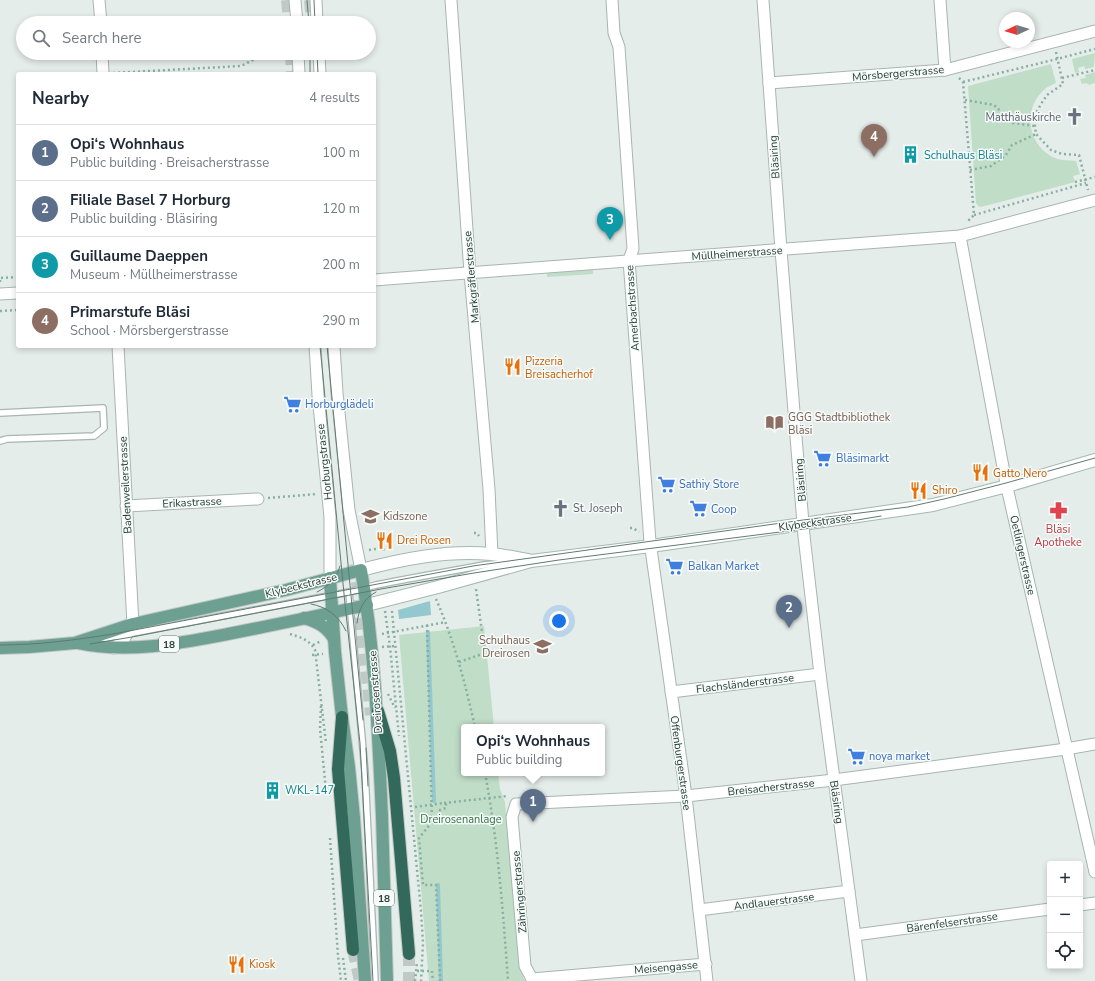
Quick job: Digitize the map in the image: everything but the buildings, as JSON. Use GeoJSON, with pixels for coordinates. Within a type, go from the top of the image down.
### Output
{"type":"FeatureCollection","features":[{"type":"Feature","properties":{"kind":"highway"},"geometry":{"type":"LineString","coordinates":[[378,711],[390,751],[394,778],[409,954]]}},
{"type":"Feature","properties":{"kind":"highway"},"geometry":{"type":"LineString","coordinates":[[342,717],[338,769],[353,950]]}},
{"type":"Feature","properties":{"kind":"main road","name":"Klybeckstrasse"},"geometry":{"type":"LineString","coordinates":[[75,643],[133,624],[286,590],[361,570]]}},
{"type":"Feature","properties":{"kind":"main road","name":"Dreirosenstrasse"},"geometry":{"type":"LineString","coordinates":[[361,570],[367,604],[378,711],[378,752],[382,816],[387,981]]}},
{"type":"Feature","properties":{"kind":"main road","name":"18"},"geometry":{"type":"LineString","coordinates":[[330,578],[334,639],[354,818],[365,981]]}},
{"type":"Feature","properties":{"kind":"main road","name":"Klybeckstrasse"},"geometry":{"type":"LineString","coordinates":[[0,648],[75,643],[114,648],[137,648],[184,642],[367,604]]}},
{"type":"Feature","properties":{"kind":"main road"},"geometry":{"type":"LineString","coordinates":[[304,618],[312,620],[323,626],[334,639]]}},
{"type":"Feature","properties":{"kind":"street"},"geometry":{"type":"LineString","coordinates":[[99,0],[100,16]]}},
{"type":"Feature","properties":{"kind":"street"},"geometry":{"type":"LineString","coordinates":[[295,0],[296,16]]}},
{"type":"Feature","properties":{"kind":"street"},"geometry":{"type":"LineString","coordinates":[[316,0],[317,16]]}},
{"type":"Feature","properties":{"kind":"street","name":"Markgräflerstrasse"},"geometry":{"type":"LineString","coordinates":[[451,0],[470,273],[489,489],[492,554]]}},
{"type":"Feature","properties":{"kind":"street","name":"Amerbachstrasse"},"geometry":{"type":"LineString","coordinates":[[612,0],[614,33],[619,47],[634,249],[629,260],[651,546]]}},
{"type":"Feature","properties":{"kind":"street","name":"Bläsiring"},"geometry":{"type":"LineString","coordinates":[[763,0],[803,524],[820,674],[861,981]]}},
{"type":"Feature","properties":{"kind":"street"},"geometry":{"type":"LineString","coordinates":[[940,0],[945,70]]}},
{"type":"Feature","properties":{"kind":"street","name":"Mörsbergerstrasse"},"geometry":{"type":"LineString","coordinates":[[769,83],[945,70],[1095,31]]}},
{"type":"Feature","properties":{"kind":"street"},"geometry":{"type":"LineString","coordinates":[[102,60],[103,72]]}},
{"type":"Feature","properties":{"kind":"street"},"geometry":{"type":"LineString","coordinates":[[298,60],[299,72]]}},
{"type":"Feature","properties":{"kind":"street"},"geometry":{"type":"LineString","coordinates":[[319,60],[320,72]]}},
{"type":"Feature","properties":{"kind":"street","name":"Müllheimerstrasse"},"geometry":{"type":"LineString","coordinates":[[376,280],[960,236],[1093,201]]}},
{"type":"Feature","properties":{"kind":"street","name":"Oetlingerstrasse"},"geometry":{"type":"LineString","coordinates":[[960,236],[1007,486],[1095,872]]}},
{"type":"Feature","properties":{"kind":"street"},"geometry":{"type":"LineString","coordinates":[[0,294],[16,293]]}},
{"type":"Feature","properties":{"kind":"street","name":"Badenweilerstrasse"},"geometry":{"type":"LineString","coordinates":[[118,348],[133,624]]}},
{"type":"Feature","properties":{"kind":"street","name":"Horburgstrasse"},"geometry":{"type":"LineString","coordinates":[[315,348],[330,517],[330,578]]}},
{"type":"Feature","properties":{"kind":"street","name":"Horburgstrasse"},"geometry":{"type":"LineString","coordinates":[[334,348],[337,393],[349,510],[361,570]]}},
{"type":"Feature","properties":{"kind":"street","name":"Klybeckstrasse"},"geometry":{"type":"LineString","coordinates":[[367,604],[531,561],[651,546],[933,505],[1007,486],[1095,460]]}},
{"type":"Feature","properties":{"kind":"street","name":"Erikastrasse"},"geometry":{"type":"LineString","coordinates":[[126,506],[258,499]]}},
{"type":"Feature","properties":{"kind":"street","name":"Offenburgerstrasse"},"geometry":{"type":"LineString","coordinates":[[651,546],[686,796],[707,981]]}},
{"type":"Feature","properties":{"kind":"street","name":"Klybeckstrasse"},"geometry":{"type":"LineString","coordinates":[[361,570],[392,562],[430,555],[472,553],[492,554],[531,561]]}},
{"type":"Feature","properties":{"kind":"street"},"geometry":{"type":"LineString","coordinates":[[114,648],[127,635],[133,624]]}},
{"type":"Feature","properties":{"kind":"street","name":"Flachsländerstrasse"},"geometry":{"type":"LineString","coordinates":[[671,692],[820,674]]}},
{"type":"Feature","properties":{"kind":"street","name":"Breisacherstrasse"},"geometry":{"type":"LineString","coordinates":[[516,804],[686,796],[834,780],[1095,744]]}},
{"type":"Feature","properties":{"kind":"street","name":"Zähringerstrasse"},"geometry":{"type":"LineString","coordinates":[[516,804],[512,817],[525,966],[532,978]]}},
{"type":"Feature","properties":{"kind":"street","name":"Andlauerstrasse"},"geometry":{"type":"LineString","coordinates":[[699,910],[849,891]]}},
{"type":"Feature","properties":{"kind":"street"},"geometry":{"type":"LineString","coordinates":[[1083,905],[1095,903]]}},
{"type":"Feature","properties":{"kind":"street","name":"Bärenfelserstrasse"},"geometry":{"type":"LineString","coordinates":[[855,935],[1047,909]]}},
{"type":"Feature","properties":{"kind":"street","name":"Meisengasse"},"geometry":{"type":"LineString","coordinates":[[532,978],[706,964]]}},
{"type":"Feature","properties":{"kind":"lane"},"geometry":{"type":"LineString","coordinates":[[0,413],[103,408],[104,428],[94,436],[0,441]]}},
{"type":"Feature","properties":{"kind":"lane"},"geometry":{"type":"LineString","coordinates":[[75,643],[127,635],[484,565],[531,561]]}},
{"type":"Feature","properties":{"kind":"lane"},"geometry":{"type":"LineString","coordinates":[[349,592],[365,772],[375,981]]}},
{"type":"Feature","properties":{"kind":"path"},"geometry":{"type":"LineString","coordinates":[[1053,42],[1063,84],[1047,95],[1040,104],[1036,113],[1036,134],[1051,150],[1062,154],[1079,155],[1086,183],[1093,201]]}},
{"type":"Feature","properties":{"kind":"path"},"geometry":{"type":"LineString","coordinates":[[974,215],[963,82],[1095,49]]}},
{"type":"Feature","properties":{"kind":"path"},"geometry":{"type":"LineString","coordinates":[[138,72],[241,66],[253,60]]}},
{"type":"Feature","properties":{"kind":"path"},"geometry":{"type":"LineString","coordinates":[[1062,78],[1095,70]]}},
{"type":"Feature","properties":{"kind":"path"},"geometry":{"type":"LineString","coordinates":[[965,100],[994,105],[1013,122],[1035,126]]}},
{"type":"Feature","properties":{"kind":"path"},"geometry":{"type":"LineString","coordinates":[[970,170],[990,166],[1006,155],[1012,146],[1036,134]]}},
{"type":"Feature","properties":{"kind":"path"},"geometry":{"type":"LineString","coordinates":[[1075,182],[1095,177]]}},
{"type":"Feature","properties":{"kind":"path"},"geometry":{"type":"LineString","coordinates":[[965,224],[974,215],[1086,183]]}},
{"type":"Feature","properties":{"kind":"path"},"geometry":{"type":"LineString","coordinates":[[0,282],[0,278],[16,277]]}},
{"type":"Feature","properties":{"kind":"path"},"geometry":{"type":"LineString","coordinates":[[0,311],[16,310]]}},
{"type":"Feature","properties":{"kind":"path"},"geometry":{"type":"LineString","coordinates":[[258,499],[327,492]]}},
{"type":"Feature","properties":{"kind":"path"},"geometry":{"type":"LineString","coordinates":[[458,662],[485,654],[475,576]]}},
{"type":"Feature","properties":{"kind":"path"},"geometry":{"type":"LineString","coordinates":[[435,597],[446,622],[474,724]]}},
{"type":"Feature","properties":{"kind":"path"},"geometry":{"type":"LineString","coordinates":[[383,601],[397,710]]}},
{"type":"Feature","properties":{"kind":"path"},"geometry":{"type":"LineString","coordinates":[[393,608],[392,611],[423,943],[421,981]]}},
{"type":"Feature","properties":{"kind":"path"},"geometry":{"type":"LineString","coordinates":[[388,633],[446,622]]}},
{"type":"Feature","properties":{"kind":"path"},"geometry":{"type":"LineString","coordinates":[[427,625],[432,822],[419,838],[423,885],[436,885],[440,981]]}},
{"type":"Feature","properties":{"kind":"path"},"geometry":{"type":"LineString","coordinates":[[313,645],[316,654],[325,729]]}},
{"type":"Feature","properties":{"kind":"path"},"geometry":{"type":"LineString","coordinates":[[322,700],[320,729],[326,792]]}},
{"type":"Feature","properties":{"kind":"path"},"geometry":{"type":"LineString","coordinates":[[486,776],[490,798],[500,883],[508,981]]}},
{"type":"Feature","properties":{"kind":"path"},"geometry":{"type":"LineString","coordinates":[[407,808],[411,809],[415,807],[507,796],[516,804]]}},
{"type":"Feature","properties":{"kind":"path"},"geometry":{"type":"LineString","coordinates":[[432,822],[440,821],[440,810],[446,808],[445,803]]}},
{"type":"Feature","properties":{"kind":"path"},"geometry":{"type":"LineString","coordinates":[[329,831],[338,956],[342,981]]}},
{"type":"Feature","properties":{"kind":"path"},"geometry":{"type":"LineString","coordinates":[[417,971],[432,971],[433,981]]}},
{"type":"Feature","properties":{"kind":"green space"},"geometry":{"type":"Polygon","coordinates":[[[1095,53],[1094,67],[1085,69],[1084,66],[1078,68],[1079,72],[1075,73],[1072,59],[1095,53]]]}},
{"type":"Feature","properties":{"kind":"green space"},"geometry":{"type":"Polygon","coordinates":[[[1051,64],[1056,83],[1046,88],[1038,97],[1033,106],[1031,126],[1033,136],[1038,145],[1055,158],[1076,161],[1080,174],[1073,176],[1075,182],[981,207],[978,206],[976,203],[968,86],[1051,64]]]}},
{"type":"Feature","properties":{"kind":"green space"},"geometry":{"type":"Polygon","coordinates":[[[1095,72],[1095,83],[1088,85],[1087,83],[1082,84],[1080,79],[1086,78],[1085,75],[1095,72]]]}},
{"type":"Feature","properties":{"kind":"green space"},"geometry":{"type":"Polygon","coordinates":[[[593,270],[593,274],[547,277],[547,273],[593,270]]]}},
{"type":"Feature","properties":{"kind":"green space","name":"Dreirosenanlage"},"geometry":{"type":"Polygon","coordinates":[[[484,626],[494,724],[461,724],[461,776],[498,776],[500,789],[505,802],[520,970],[525,981],[429,981],[399,635],[484,626]]]}},
{"type":"Feature","properties":{"kind":"water"},"geometry":{"type":"Polygon","coordinates":[[[430,601],[431,615],[399,619],[398,610],[430,601]]]}},
{"type":"Feature","properties":{"kind":"waterway"},"geometry":{"type":"LineString","coordinates":[[428,632],[434,801]]}},
{"type":"Feature","properties":{"kind":"waterway"},"geometry":{"type":"LineString","coordinates":[[438,885],[441,981]]}},
{"type":"Feature","properties":{"kind":"tunnel"},"geometry":{"type":"LineString","coordinates":[[287,0],[288,16]]}},
{"type":"Feature","properties":{"kind":"tunnel"},"geometry":{"type":"LineString","coordinates":[[310,0],[311,16]]}},
{"type":"Feature","properties":{"kind":"tunnel"},"geometry":{"type":"LineString","coordinates":[[291,60],[292,72]]}},
{"type":"Feature","properties":{"kind":"tunnel"},"geometry":{"type":"LineString","coordinates":[[355,564],[371,715]]}},
{"type":"Feature","properties":{"kind":"tunnel"},"geometry":{"type":"LineString","coordinates":[[353,950],[360,981]]}},
{"type":"Feature","properties":{"kind":"tunnel"},"geometry":{"type":"LineString","coordinates":[[409,954],[409,981]]}},
{"type":"Feature","properties":{"kind":"tram line"},"geometry":{"type":"LineString","coordinates":[[307,0],[308,16]]}},
{"type":"Feature","properties":{"kind":"tram line"},"geometry":{"type":"LineString","coordinates":[[314,0],[315,16]]}},
{"type":"Feature","properties":{"kind":"tram line"},"geometry":{"type":"LineString","coordinates":[[310,60],[310,72]]}},
{"type":"Feature","properties":{"kind":"tram line"},"geometry":{"type":"LineString","coordinates":[[317,60],[318,72]]}},
{"type":"Feature","properties":{"kind":"tram line"},"geometry":{"type":"LineString","coordinates":[[320,348],[360,743],[373,981]]}},
{"type":"Feature","properties":{"kind":"tram line"},"geometry":{"type":"LineString","coordinates":[[327,348],[363,720]]}},
{"type":"Feature","properties":{"kind":"tram line"},"geometry":{"type":"LineString","coordinates":[[0,645],[56,642],[113,634],[473,566],[803,520],[908,507],[1006,483],[1095,458]]}},
{"type":"Feature","properties":{"kind":"tram line"},"geometry":{"type":"LineString","coordinates":[[90,644],[474,573],[559,560],[804,529],[881,516]]}},
{"type":"Feature","properties":{"kind":"tram line"},"geometry":{"type":"LineString","coordinates":[[317,592],[332,582],[340,566]]}},
{"type":"Feature","properties":{"kind":"tram line"},"geometry":{"type":"LineString","coordinates":[[357,623],[362,605],[376,592]]}},
{"type":"Feature","properties":{"kind":"tram line"},"geometry":{"type":"LineString","coordinates":[[311,604],[322,607],[332,613],[340,621],[346,631]]}},
{"type":"Feature","properties":{"kind":"tram line"},"geometry":{"type":"LineString","coordinates":[[366,748],[368,786]]}},
{"type":"Feature","properties":{"kind":"place","name":"Matthäuskirche"},"geometry":{"type":"Point","coordinates":[1074,117]}},
{"type":"Feature","properties":{"kind":"place","name":"Schulhaus Bläsi"},"geometry":{"type":"Point","coordinates":[911,155]}},
{"type":"Feature","properties":{"kind":"place","name":"Primarstufe Bläsi"},"geometry":{"type":"Point","coordinates":[874,157]}},
{"type":"Feature","properties":{"kind":"place","name":"Guillaume Daeppen"},"geometry":{"type":"Point","coordinates":[610,240]}},
{"type":"Feature","properties":{"kind":"place","name":"Pizzeria Breisacherhof"},"geometry":{"type":"Point","coordinates":[512,367]}},
{"type":"Feature","properties":{"kind":"place","name":"Horburglädeli"},"geometry":{"type":"Point","coordinates":[292,404]}},
{"type":"Feature","properties":{"kind":"place","name":"GGG Stadtbibliothek Bläsi"},"geometry":{"type":"Point","coordinates":[775,423]}},
{"type":"Feature","properties":{"kind":"place","name":"Bläsimarkt"},"geometry":{"type":"Point","coordinates":[823,458]}},
{"type":"Feature","properties":{"kind":"place","name":"Gatto Nero"},"geometry":{"type":"Point","coordinates":[980,473]}},
{"type":"Feature","properties":{"kind":"place","name":"Sathiy Store"},"geometry":{"type":"Point","coordinates":[666,484]}},
{"type":"Feature","properties":{"kind":"place","name":"Shiro"},"geometry":{"type":"Point","coordinates":[919,490]}},
{"type":"Feature","properties":{"kind":"place","name":"St. Joseph"},"geometry":{"type":"Point","coordinates":[560,508]}},
{"type":"Feature","properties":{"kind":"place","name":"Coop"},"geometry":{"type":"Point","coordinates":[698,509]}},
{"type":"Feature","properties":{"kind":"place","name":"Bläsi Apotheke"},"geometry":{"type":"Point","coordinates":[1058,511]}},
{"type":"Feature","properties":{"kind":"place","name":"Kidszone"},"geometry":{"type":"Point","coordinates":[370,516]}},
{"type":"Feature","properties":{"kind":"place","name":"Drei Rosen"},"geometry":{"type":"Point","coordinates":[384,540]}},
{"type":"Feature","properties":{"kind":"place","name":"Balkan Market"},"geometry":{"type":"Point","coordinates":[675,566]}},
{"type":"Feature","properties":{"kind":"place","name":"Filiale Basel 7 Horburg"},"geometry":{"type":"Point","coordinates":[789,628]}},
{"type":"Feature","properties":{"kind":"place","name":"Schulhaus Dreirosen"},"geometry":{"type":"Point","coordinates":[543,646]}},
{"type":"Feature","properties":{"kind":"place","name":"noya market"},"geometry":{"type":"Point","coordinates":[856,756]}},
{"type":"Feature","properties":{"kind":"place","name":"WKL-147"},"geometry":{"type":"Point","coordinates":[272,790]}},
{"type":"Feature","properties":{"kind":"place","name":"Opi‘s Wohnhaus"},"geometry":{"type":"Point","coordinates":[533,822]}},
{"type":"Feature","properties":{"kind":"place","name":"Kiosk"},"geometry":{"type":"Point","coordinates":[236,964]}}]}
